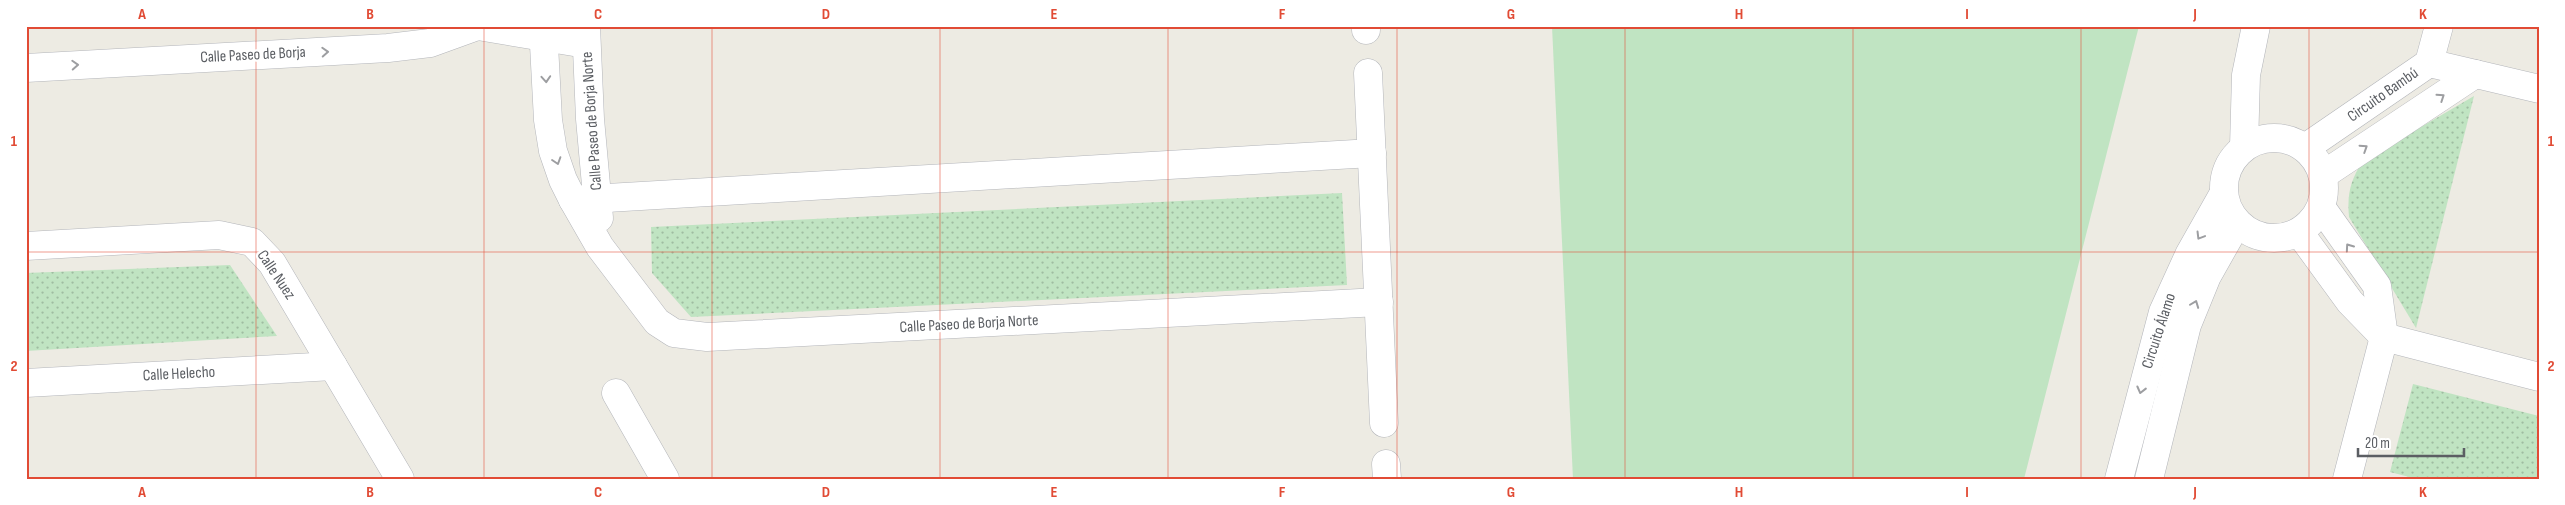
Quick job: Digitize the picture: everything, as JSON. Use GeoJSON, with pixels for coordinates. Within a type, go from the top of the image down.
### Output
{"type":"FeatureCollection","features":[{"type":"Feature","properties":{"kind":"street","name":"Calle Paseo de Borja"},"geometry":{"type":"LineString","coordinates":[[26,68],[378,49],[428,35],[478,26],[586,35]]}},
{"type":"Feature","properties":{"kind":"street"},"geometry":{"type":"LineString","coordinates":[[2244,148],[2246,75],[2256,26]]}},
{"type":"Feature","properties":{"kind":"street","name":"Circuito Bambú"},"geometry":{"type":"LineString","coordinates":[[2305,148],[2429,62],[2439,26]]}},
{"type":"Feature","properties":{"kind":"street","name":"Calle Paseo de Borja Norte"},"geometry":{"type":"LineString","coordinates":[[543,32],[548,120],[553,151],[563,180],[585,199],[1372,153]]}},
{"type":"Feature","properties":{"kind":"street","name":"Calle Paseo de Borja Norte"},"geometry":{"type":"LineString","coordinates":[[586,35],[590,119],[585,199],[600,247],[657,322],[674,333],[707,337],[1379,302]]}},
{"type":"Feature","properties":{"kind":"street"},"geometry":{"type":"LineString","coordinates":[[2429,62],[2539,89]]}},
{"type":"Feature","properties":{"kind":"street"},"geometry":{"type":"LineString","coordinates":[[1368,73],[1384,423]]}},
{"type":"Feature","properties":{"kind":"street","name":"Circuito Bambú"},"geometry":{"type":"LineString","coordinates":[[2323,175],[2475,74]]}},
{"type":"Feature","properties":{"kind":"street"},"geometry":{"type":"LineString","coordinates":[[2274,138],[2290,140],[2305,148],[2316,160],[2323,175],[2324,191],[2321,207],[2312,221],[2299,232],[2284,238],[2267,238],[2250,233],[2237,223],[2228,209],[2224,193],[2225,176],[2232,160],[2244,148],[2258,140],[2274,138]]}},
{"type":"Feature","properties":{"kind":"street","name":"Circuito Álamo"},"geometry":{"type":"LineString","coordinates":[[2119,479],[2163,312],[2189,255],[2224,193]]}},
{"type":"Feature","properties":{"kind":"street"},"geometry":{"type":"LineString","coordinates":[[2321,207],[2377,286],[2384,337],[2347,479]]}},
{"type":"Feature","properties":{"kind":"street","name":"Circuito Álamo"},"geometry":{"type":"LineString","coordinates":[[2149,479],[2187,325],[2207,276],[2237,223]]}},
{"type":"Feature","properties":{"kind":"street"},"geometry":{"type":"LineString","coordinates":[[2299,232],[2350,302],[2384,337],[2539,378]]}},
{"type":"Feature","properties":{"kind":"street","name":"Calle Nuez"},"geometry":{"type":"LineString","coordinates":[[26,246],[220,235],[252,242],[272,263],[400,479]]}},
{"type":"Feature","properties":{"kind":"street","name":"Calle Helecho"},"geometry":{"type":"LineString","coordinates":[[26,383],[333,366]]}},
{"type":"Feature","properties":{"kind":"street"},"geometry":{"type":"LineString","coordinates":[[616,393],[665,479]]}},
{"type":"Feature","properties":{"kind":"green space"},"geometry":{"type":"Polygon","coordinates":[[[1552,26],[2139,26],[2024,479],[1573,479],[1552,26]]]}},
{"type":"Feature","properties":{"kind":"green space"},"geometry":{"type":"Polygon","coordinates":[[[2474,96],[2416,328],[2349,217],[2350,188],[2363,161],[2474,96]]]}},
{"type":"Feature","properties":{"kind":"green space"},"geometry":{"type":"Polygon","coordinates":[[[1342,193],[1347,285],[691,317],[652,273],[651,227],[1342,193]]]}},
{"type":"Feature","properties":{"kind":"green space"},"geometry":{"type":"Polygon","coordinates":[[[230,265],[277,336],[26,351],[26,273],[230,265]]]}},
{"type":"Feature","properties":{"kind":"green space"},"geometry":{"type":"Polygon","coordinates":[[[2413,384],[2539,416],[2539,479],[2417,479],[2390,472],[2413,384]]]}}]}
